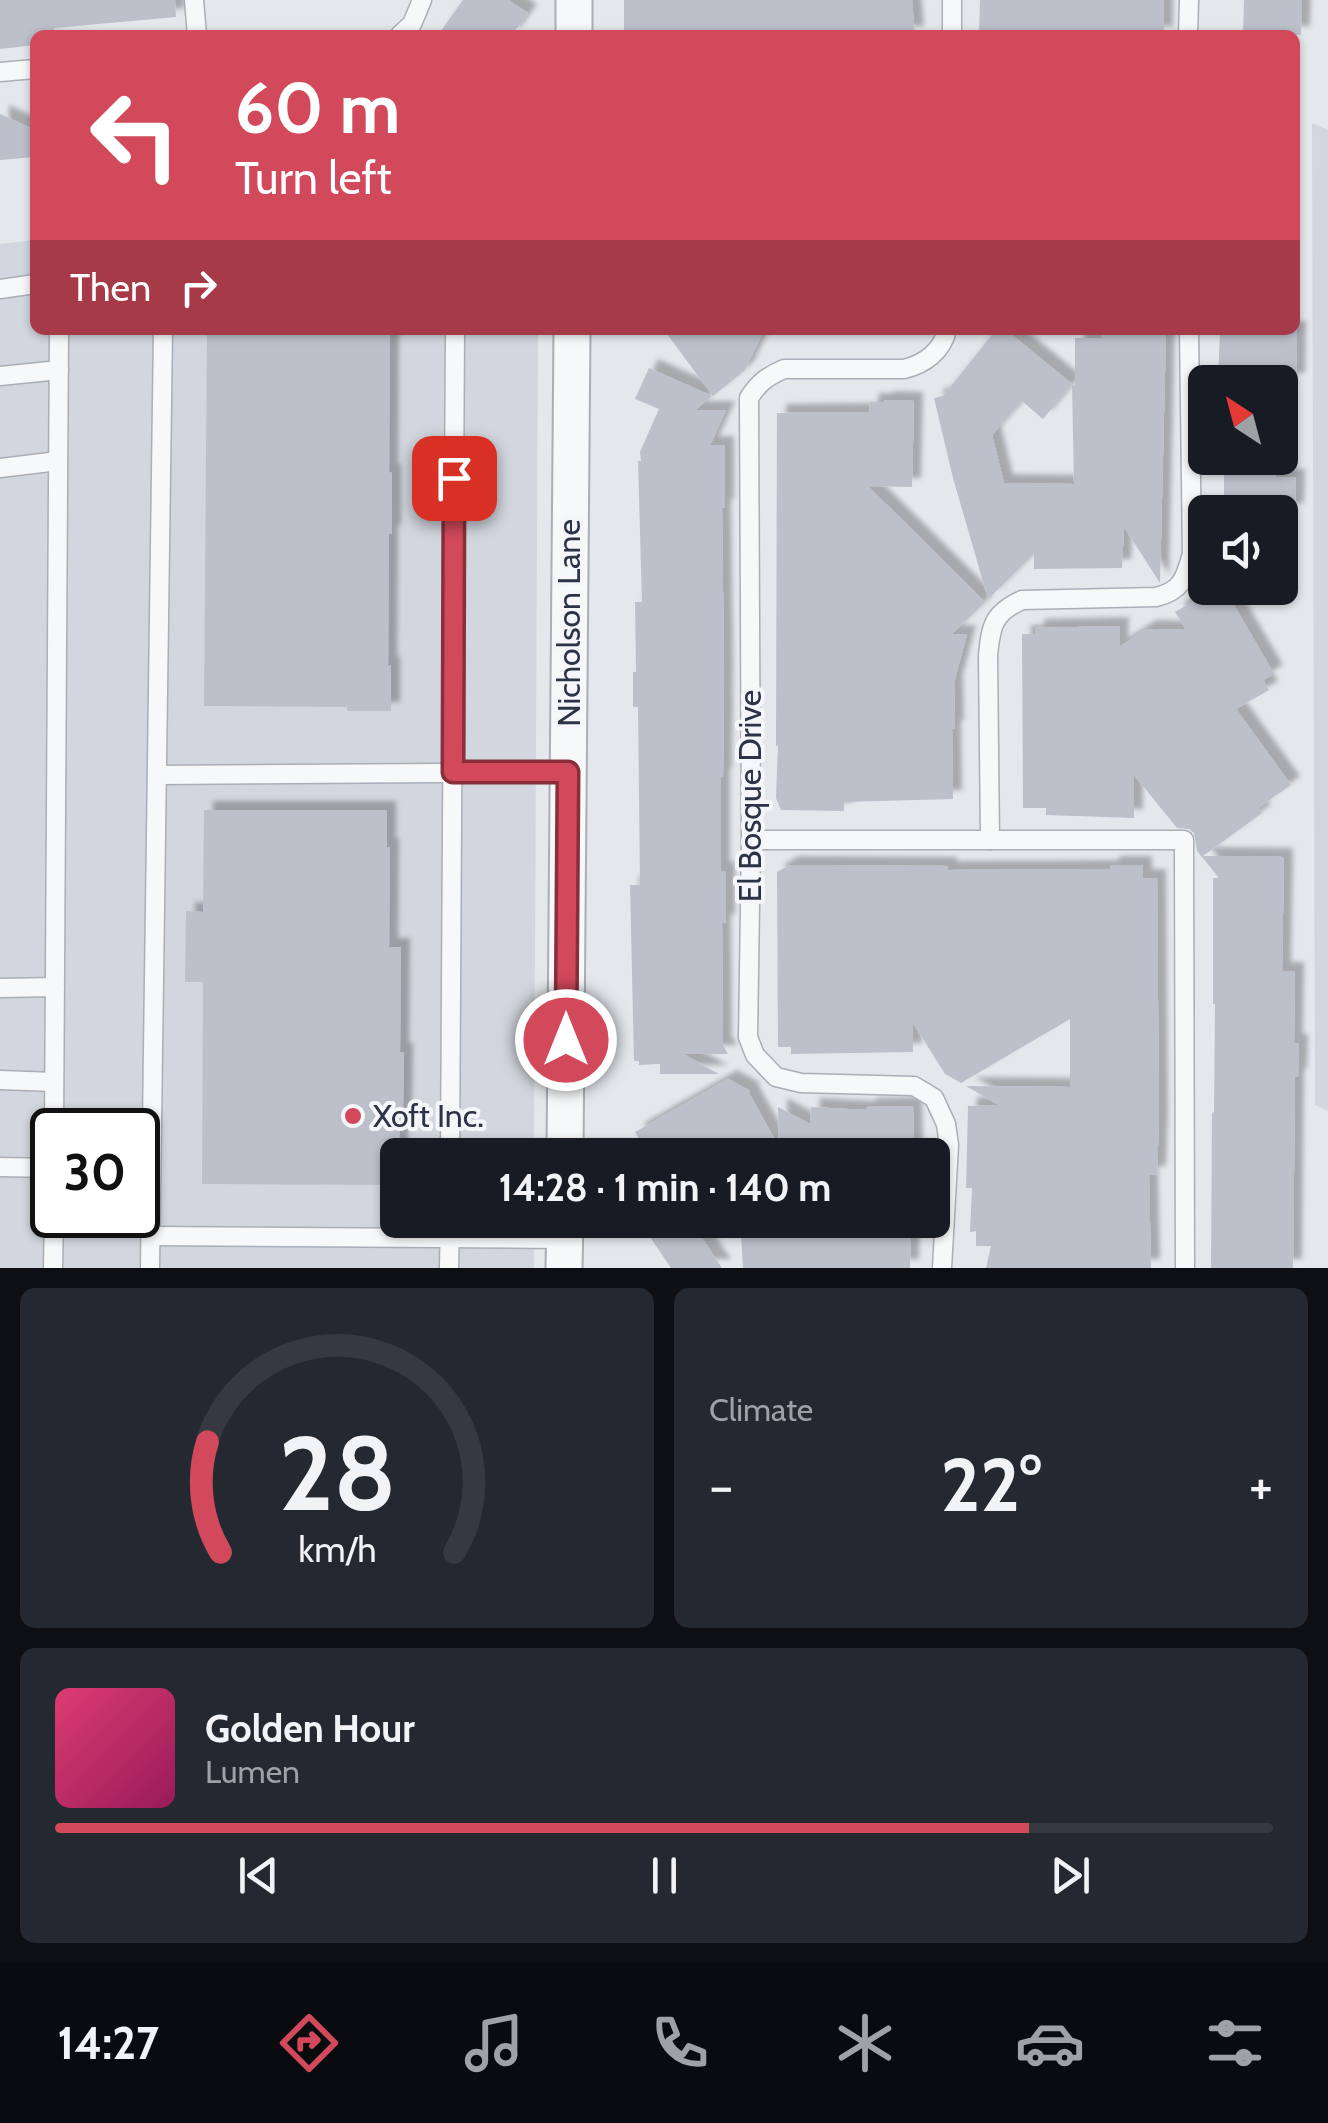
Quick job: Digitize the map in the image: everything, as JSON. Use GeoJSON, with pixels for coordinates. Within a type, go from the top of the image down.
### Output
{"type":"FeatureCollection","features":[{"type":"Feature","properties":{"kind":"street"},"geometry":{"type":"LineString","coordinates":[[574,0],[574,30]]}},
{"type":"Feature","properties":{"kind":"street","name":"Nicholson Lane"},"geometry":{"type":"LineString","coordinates":[[565,1138],[572,335]]}},
{"type":"Feature","properties":{"kind":"lane"},"geometry":{"type":"LineString","coordinates":[[194,0],[197,30]]}},
{"type":"Feature","properties":{"kind":"lane"},"geometry":{"type":"LineString","coordinates":[[405,30],[422,0]]}},
{"type":"Feature","properties":{"kind":"lane"},"geometry":{"type":"LineString","coordinates":[[952,0],[952,30]]}},
{"type":"Feature","properties":{"kind":"lane"},"geometry":{"type":"LineString","coordinates":[[1188,30],[1189,0]]}},
{"type":"Feature","properties":{"kind":"lane"},"geometry":{"type":"LineString","coordinates":[[0,72],[30,69]]}},
{"type":"Feature","properties":{"kind":"lane"},"geometry":{"type":"LineString","coordinates":[[0,289],[30,285]]}},
{"type":"Feature","properties":{"kind":"lane"},"geometry":{"type":"LineString","coordinates":[[54,1108],[59,335]]}},
{"type":"Feature","properties":{"kind":"lane"},"geometry":{"type":"LineString","coordinates":[[152,1108],[163,335]]}},
{"type":"Feature","properties":{"kind":"lane"},"geometry":{"type":"LineString","coordinates":[[450,1138],[455,335]]}},
{"type":"Feature","properties":{"kind":"lane","name":"El Bosque Drive"},"geometry":{"type":"LineString","coordinates":[[942,1268],[949,1146],[946,1124],[934,1098],[914,1086],[802,1083],[776,1077],[755,1055],[748,1037],[749,398],[768,376],[784,369],[914,366],[928,359],[944,343],[945,335]]}},
{"type":"Feature","properties":{"kind":"lane"},"geometry":{"type":"LineString","coordinates":[[990,840],[988,656],[991,628],[998,616],[1022,600],[1166,594],[1178,588],[1186,572],[1192,554],[1189,335]]}},
{"type":"Feature","properties":{"kind":"lane"},"geometry":{"type":"LineString","coordinates":[[0,376],[59,370]]}},
{"type":"Feature","properties":{"kind":"lane"},"geometry":{"type":"LineString","coordinates":[[0,468],[58,461]]}},
{"type":"Feature","properties":{"kind":"lane"},"geometry":{"type":"LineString","coordinates":[[157,775],[568,772]]}},
{"type":"Feature","properties":{"kind":"lane"},"geometry":{"type":"LineString","coordinates":[[751,840],[1184,840],[1185,1268]]}},
{"type":"Feature","properties":{"kind":"lane"},"geometry":{"type":"LineString","coordinates":[[0,988],[55,987]]}},
{"type":"Feature","properties":{"kind":"lane"},"geometry":{"type":"LineString","coordinates":[[0,1080],[54,1082]]}},
{"type":"Feature","properties":{"kind":"lane"},"geometry":{"type":"LineString","coordinates":[[0,1167],[30,1168]]}},
{"type":"Feature","properties":{"kind":"lane"},"geometry":{"type":"LineString","coordinates":[[160,1236],[380,1231]]}},
{"type":"Feature","properties":{"kind":"lane"},"geometry":{"type":"LineString","coordinates":[[54,1238],[54,1268]]}},
{"type":"Feature","properties":{"kind":"lane"},"geometry":{"type":"LineString","coordinates":[[150,1238],[150,1268]]}},
{"type":"Feature","properties":{"kind":"lane"},"geometry":{"type":"LineString","coordinates":[[449,1268],[450,1238]]}},
{"type":"Feature","properties":{"kind":"lane"},"geometry":{"type":"LineString","coordinates":[[530,1238],[565,1242]]}},
{"type":"Feature","properties":{"kind":"shaded area"},"geometry":{"type":"Polygon","coordinates":[[[1312,123],[1328,130],[1328,1111],[1315,1105],[1312,123]]]}},
{"type":"Feature","properties":{"kind":"shaded area"},"geometry":{"type":"Polygon","coordinates":[[[30,241],[30,335],[538,335],[534,1138],[380,1138],[380,1238],[534,1238],[534,1268],[0,1268],[0,244],[30,241]]]}},
{"type":"Feature","properties":{"kind":"building"},"geometry":{"type":"Polygon","coordinates":[[[0,0],[175,0],[176,17],[30,30],[30,46],[0,49],[0,0]]]}},
{"type":"Feature","properties":{"kind":"building"},"geometry":{"type":"Polygon","coordinates":[[[463,0],[508,0],[528,13],[516,30],[442,30],[463,0]]]}},
{"type":"Feature","properties":{"kind":"building"},"geometry":{"type":"Polygon","coordinates":[[[624,0],[912,0],[915,30],[624,30],[624,0]]]}},
{"type":"Feature","properties":{"kind":"building"},"geometry":{"type":"Polygon","coordinates":[[[980,0],[1164,0],[1164,30],[979,30],[980,0]]]}},
{"type":"Feature","properties":{"kind":"building"},"geometry":{"type":"Polygon","coordinates":[[[1244,0],[1302,0],[1301,35],[1300,30],[1243,30],[1244,0]]]}},
{"type":"Feature","properties":{"kind":"building"},"geometry":{"type":"Polygon","coordinates":[[[0,114],[30,128],[30,157],[0,160],[0,114]]]}},
{"type":"Feature","properties":{"kind":"building"},"geometry":{"type":"Polygon","coordinates":[[[207,335],[390,335],[391,711],[204,706],[207,335]]]}},
{"type":"Feature","properties":{"kind":"building"},"geometry":{"type":"Polygon","coordinates":[[[668,335],[762,335],[745,370],[713,396],[668,335]]]}},
{"type":"Feature","properties":{"kind":"building"},"geometry":{"type":"Polygon","coordinates":[[[992,335],[1012,335],[1075,386],[1075,338],[1166,335],[1160,583],[1124,527],[1122,568],[1034,569],[1034,554],[988,599],[934,398],[943,396],[992,335]],[[1072,384],[1043,419],[1022,401],[992,435],[1004,483],[1074,484],[1072,384]]]}},
{"type":"Feature","properties":{"kind":"building"},"geometry":{"type":"Polygon","coordinates":[[[1220,335],[1297,335],[1296,365],[1219,365],[1220,335]]]}},
{"type":"Feature","properties":{"kind":"building"},"geometry":{"type":"Polygon","coordinates":[[[649,368],[712,396],[695,410],[726,410],[710,445],[725,445],[721,871],[726,871],[726,923],[722,923],[723,1045],[728,1054],[683,1054],[719,1074],[660,1074],[660,1064],[639,1065],[639,1061],[634,1061],[630,885],[640,885],[638,707],[633,707],[635,602],[642,602],[638,461],[659,409],[635,399],[649,368]]]}},
{"type":"Feature","properties":{"kind":"building"},"geometry":{"type":"Polygon","coordinates":[[[914,401],[912,487],[868,486],[985,602],[952,634],[967,634],[954,683],[953,799],[844,802],[844,811],[781,810],[776,798],[777,413],[869,412],[870,402],[914,401]]]}},
{"type":"Feature","properties":{"kind":"building"},"geometry":{"type":"Polygon","coordinates":[[[1224,475],[1296,478],[1296,495],[1224,495],[1224,475]]]}},
{"type":"Feature","properties":{"kind":"building"},"geometry":{"type":"Polygon","coordinates":[[[1188,604],[1234,605],[1274,674],[1263,680],[1269,690],[1236,709],[1291,785],[1258,808],[1262,813],[1203,856],[1284,857],[1282,971],[1295,971],[1294,1043],[1299,1043],[1295,1077],[1293,1268],[1211,1268],[1213,878],[1219,878],[1197,851],[1194,833],[1177,828],[1134,775],[1134,818],[1046,815],[1046,808],[1023,808],[1022,634],[1035,634],[1035,628],[1120,626],[1119,647],[1147,629],[1186,630],[1175,612],[1188,604]]]}},
{"type":"Feature","properties":{"kind":"building"},"geometry":{"type":"Polygon","coordinates":[[[204,810],[387,810],[389,947],[401,947],[403,1113],[399,1138],[380,1138],[380,1185],[202,1184],[203,982],[185,982],[186,911],[203,912],[204,810]]]}},
{"type":"Feature","properties":{"kind":"building"},"geometry":{"type":"Polygon","coordinates":[[[790,865],[948,866],[948,870],[1110,869],[1110,865],[1143,865],[1143,878],[1157,878],[1159,1118],[1157,1175],[1149,1175],[1151,1268],[986,1268],[991,1246],[976,1246],[976,1231],[970,1232],[972,1188],[966,1188],[968,1106],[999,1105],[966,1086],[1070,1087],[1070,1019],[961,1083],[945,1074],[913,1023],[913,1052],[791,1054],[791,1047],[778,1047],[777,872],[790,865]]]}},
{"type":"Feature","properties":{"kind":"building"},"geometry":{"type":"Polygon","coordinates":[[[728,1079],[750,1091],[774,1138],[638,1138],[635,1132],[728,1079]]]}},
{"type":"Feature","properties":{"kind":"building"},"geometry":{"type":"Polygon","coordinates":[[[913,1106],[914,1138],[779,1138],[778,1107],[810,1124],[811,1107],[866,1110],[913,1106]]]}},
{"type":"Feature","properties":{"kind":"building"},"geometry":{"type":"Polygon","coordinates":[[[651,1238],[702,1238],[722,1268],[671,1268],[651,1238]]]}},
{"type":"Feature","properties":{"kind":"building"},"geometry":{"type":"Polygon","coordinates":[[[741,1238],[911,1238],[910,1268],[743,1268],[741,1238]]]}},
{"type":"Feature","properties":{"kind":"place","name":"Xoft Inc."},"geometry":{"type":"Point","coordinates":[353,1116]}},
{"type":"Feature","properties":{"kind":"route"},"geometry":{"type":"LineString","coordinates":[[454,478],[453,772],[568,772],[566,1040]]}}]}
